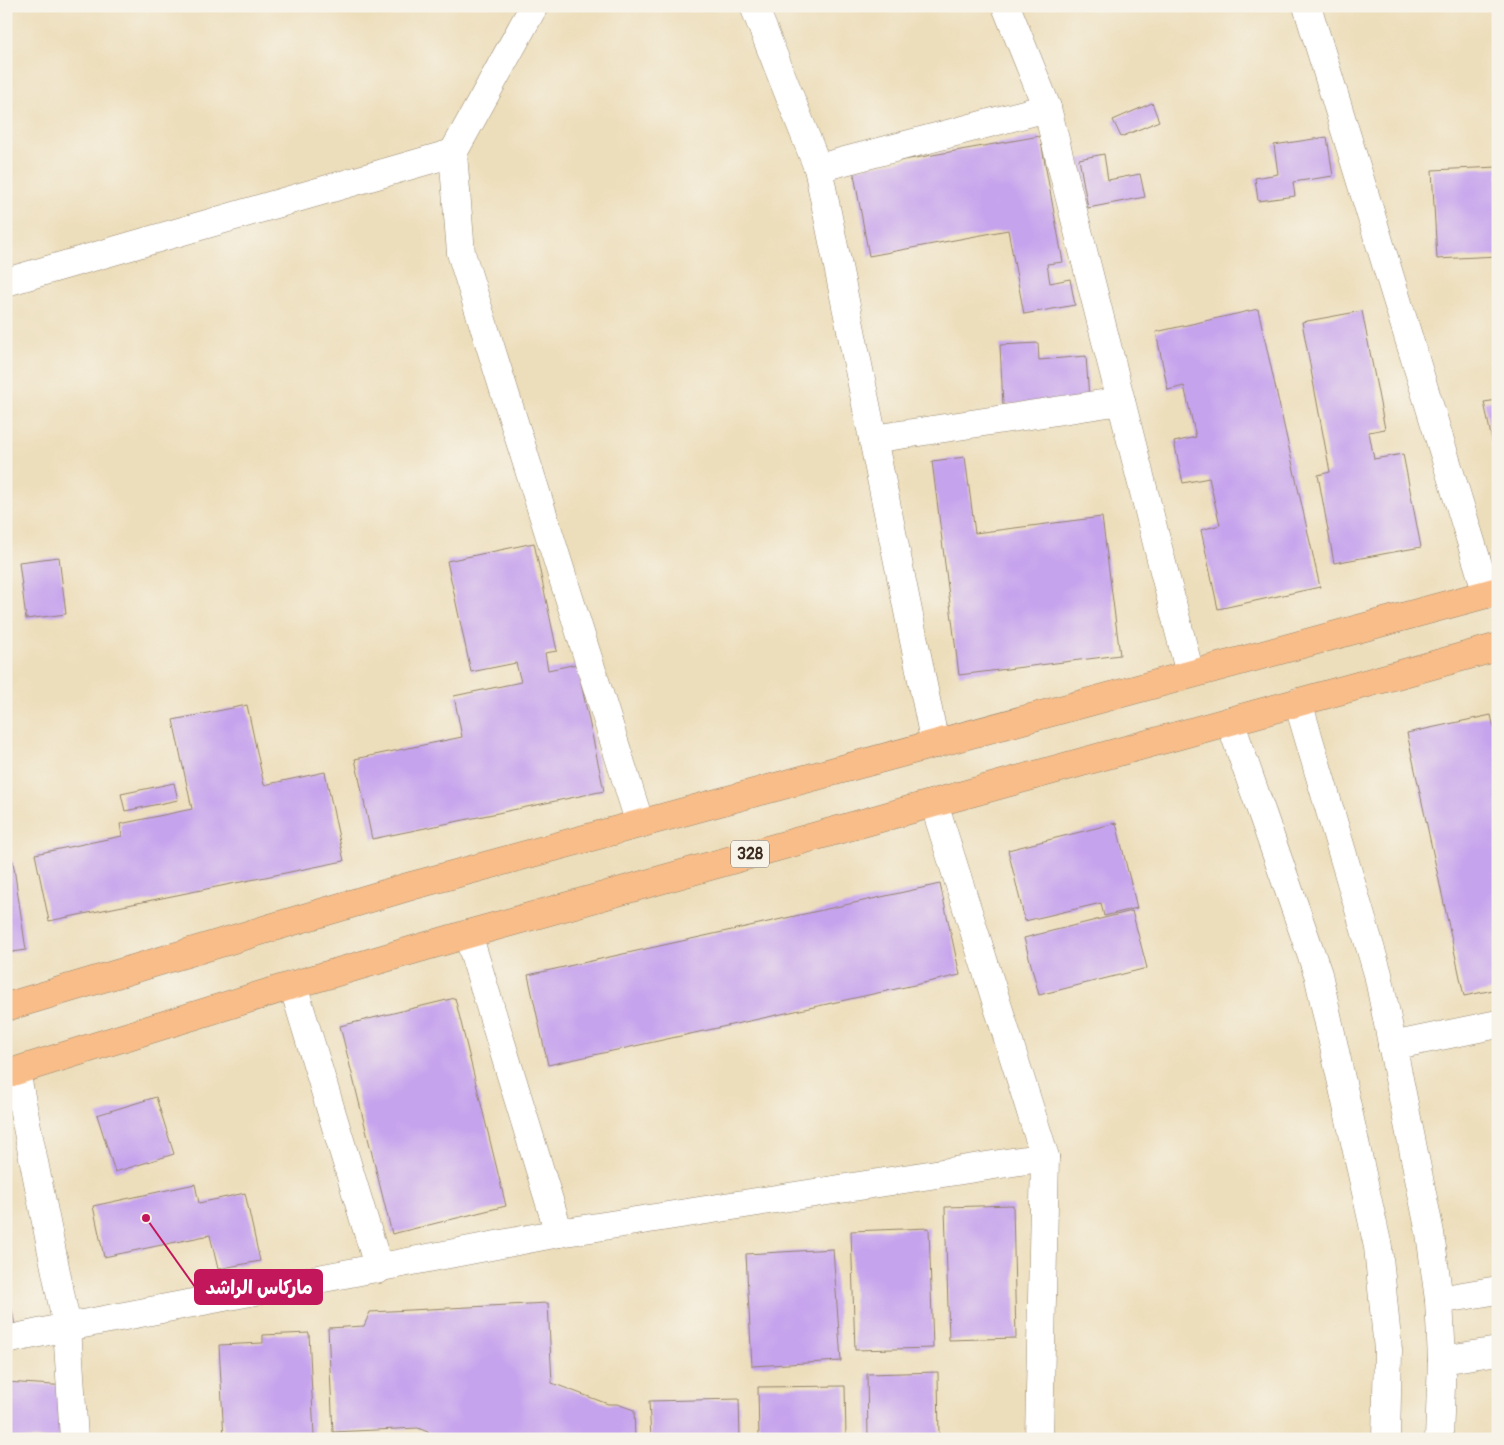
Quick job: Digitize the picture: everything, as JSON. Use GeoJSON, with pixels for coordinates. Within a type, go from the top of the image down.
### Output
{"type":"FeatureCollection","features":[{"type":"Feature","properties":{"kind":"main road"},"geometry":{"type":"LineString","coordinates":[[6,1007],[411,886],[1492,592]]}},
{"type":"Feature","properties":{"kind":"main road","name":"328"},"geometry":{"type":"LineString","coordinates":[[11,1073],[293,985],[468,934],[1230,720],[1498,647]]}},
{"type":"Feature","properties":{"kind":"street"},"geometry":{"type":"LineString","coordinates":[[534,6],[453,153],[461,253],[640,824]]}},
{"type":"Feature","properties":{"kind":"street"},"geometry":{"type":"LineString","coordinates":[[754,6],[818,168],[935,744]]}},
{"type":"Feature","properties":{"kind":"street"},"geometry":{"type":"LineString","coordinates":[[1006,6],[1047,108],[1190,674]]}},
{"type":"Feature","properties":{"kind":"street"},"geometry":{"type":"LineString","coordinates":[[1307,6],[1492,592]]}},
{"type":"Feature","properties":{"kind":"street"},"geometry":{"type":"LineString","coordinates":[[818,168],[1047,108]]}},
{"type":"Feature","properties":{"kind":"street"},"geometry":{"type":"LineString","coordinates":[[6,282],[453,153]]}},
{"type":"Feature","properties":{"kind":"street"},"geometry":{"type":"LineString","coordinates":[[873,439],[1121,401]]}},
{"type":"Feature","properties":{"kind":"street"},"geometry":{"type":"LineString","coordinates":[[1298,702],[1378,974],[1430,1232],[1439,1300],[1442,1360],[1438,1439]]}},
{"type":"Feature","properties":{"kind":"street"},"geometry":{"type":"LineString","coordinates":[[1230,720],[1318,974],[1378,1247],[1388,1350],[1386,1439]]}},
{"type":"Feature","properties":{"kind":"street"},"geometry":{"type":"LineString","coordinates":[[934,803],[1045,1156],[1039,1439]]}},
{"type":"Feature","properties":{"kind":"street"},"geometry":{"type":"LineString","coordinates":[[468,934],[559,1233]]}},
{"type":"Feature","properties":{"kind":"street"},"geometry":{"type":"LineString","coordinates":[[293,985],[379,1268]]}},
{"type":"Feature","properties":{"kind":"street"},"geometry":{"type":"LineString","coordinates":[[1392,1046],[1498,1024]]}},
{"type":"Feature","properties":{"kind":"street"},"geometry":{"type":"LineString","coordinates":[[11,1073],[67,1326],[74,1439]]}},
{"type":"Feature","properties":{"kind":"street"},"geometry":{"type":"LineString","coordinates":[[6,1340],[67,1326],[559,1233],[1045,1156]]}},
{"type":"Feature","properties":{"kind":"street"},"geometry":{"type":"LineString","coordinates":[[1439,1300],[1498,1290]]}},
{"type":"Feature","properties":{"kind":"street"},"geometry":{"type":"LineString","coordinates":[[1442,1360],[1498,1351]]}},
{"type":"Feature","properties":{"kind":"building"},"geometry":{"type":"Polygon","coordinates":[[[1152,103],[1159,121],[1121,137],[1113,120],[1152,103]]]}},
{"type":"Feature","properties":{"kind":"building"},"geometry":{"type":"Polygon","coordinates":[[[1040,136],[1063,262],[1047,264],[1050,283],[1070,279],[1075,305],[1024,314],[1008,230],[869,256],[853,169],[1040,136]]]}},
{"type":"Feature","properties":{"kind":"building"},"geometry":{"type":"Polygon","coordinates":[[[1327,137],[1333,176],[1293,182],[1295,196],[1258,201],[1255,178],[1278,174],[1274,145],[1327,137]]]}},
{"type":"Feature","properties":{"kind":"building"},"geometry":{"type":"Polygon","coordinates":[[[1104,154],[1108,180],[1140,174],[1145,197],[1088,208],[1079,159],[1104,154]]]}},
{"type":"Feature","properties":{"kind":"building"},"geometry":{"type":"Polygon","coordinates":[[[1498,167],[1498,256],[1437,259],[1432,170],[1498,167]]]}},
{"type":"Feature","properties":{"kind":"building"},"geometry":{"type":"Polygon","coordinates":[[[1258,309],[1320,587],[1218,609],[1201,530],[1220,525],[1209,478],[1183,483],[1174,442],[1196,437],[1184,386],[1168,390],[1156,332],[1258,309]]]}},
{"type":"Feature","properties":{"kind":"building"},"geometry":{"type":"Polygon","coordinates":[[[1362,311],[1385,429],[1369,432],[1374,459],[1403,454],[1421,547],[1334,563],[1318,475],[1330,472],[1302,322],[1362,311]]]}},
{"type":"Feature","properties":{"kind":"building"},"geometry":{"type":"Polygon","coordinates":[[[1038,343],[1039,360],[1086,356],[1089,399],[1003,405],[1000,345],[1038,343]]]}},
{"type":"Feature","properties":{"kind":"building"},"geometry":{"type":"Polygon","coordinates":[[[1498,400],[1498,464],[1497,465],[1484,402],[1498,400]]]}},
{"type":"Feature","properties":{"kind":"building"},"geometry":{"type":"Polygon","coordinates":[[[965,457],[975,533],[1102,517],[1120,655],[959,675],[932,461],[965,457]]]}},
{"type":"Feature","properties":{"kind":"building"},"geometry":{"type":"Polygon","coordinates":[[[534,543],[557,651],[545,653],[548,670],[577,664],[604,791],[372,839],[355,759],[462,737],[454,696],[521,682],[516,663],[471,672],[447,561],[534,543]]]}},
{"type":"Feature","properties":{"kind":"building"},"geometry":{"type":"Polygon","coordinates":[[[59,557],[66,614],[26,619],[19,562],[59,557]]]}},
{"type":"Feature","properties":{"kind":"building"},"geometry":{"type":"Polygon","coordinates":[[[247,705],[264,785],[325,772],[344,861],[49,921],[35,854],[122,836],[120,824],[192,809],[173,720],[247,705]]]}},
{"type":"Feature","properties":{"kind":"building"},"geometry":{"type":"Polygon","coordinates":[[[1491,715],[1498,745],[1498,989],[1464,996],[1407,733],[1491,715]]]}},
{"type":"Feature","properties":{"kind":"building"},"geometry":{"type":"Polygon","coordinates":[[[174,783],[178,800],[125,811],[121,794],[174,783]]]}},
{"type":"Feature","properties":{"kind":"building"},"geometry":{"type":"Polygon","coordinates":[[[1116,823],[1137,908],[1104,916],[1101,903],[1025,921],[1008,850],[1116,823]]]}},
{"type":"Feature","properties":{"kind":"building"},"geometry":{"type":"Polygon","coordinates":[[[6,861],[13,861],[26,950],[6,953],[6,861]]]}},
{"type":"Feature","properties":{"kind":"building"},"geometry":{"type":"Polygon","coordinates":[[[940,884],[960,975],[548,1065],[528,975],[940,884]]]}},
{"type":"Feature","properties":{"kind":"building"},"geometry":{"type":"Polygon","coordinates":[[[1132,911],[1147,968],[1039,995],[1024,938],[1132,911]]]}},
{"type":"Feature","properties":{"kind":"building"},"geometry":{"type":"Polygon","coordinates":[[[455,998],[506,1206],[392,1234],[340,1026],[455,998]]]}},
{"type":"Feature","properties":{"kind":"building"},"geometry":{"type":"Polygon","coordinates":[[[156,1097],[174,1154],[115,1172],[97,1115],[156,1097]]]}},
{"type":"Feature","properties":{"kind":"building"},"geometry":{"type":"Polygon","coordinates":[[[195,1184],[199,1203],[245,1193],[260,1261],[218,1269],[210,1235],[104,1257],[93,1206],[195,1184]]]}},
{"type":"Feature","properties":{"kind":"building"},"geometry":{"type":"Polygon","coordinates":[[[1013,1205],[1016,1338],[949,1340],[945,1207],[1013,1205]]]}},
{"type":"Feature","properties":{"kind":"building"},"geometry":{"type":"Polygon","coordinates":[[[929,1228],[933,1348],[855,1350],[851,1231],[929,1228]]]}},
{"type":"Feature","properties":{"kind":"building"},"geometry":{"type":"Polygon","coordinates":[[[833,1249],[841,1361],[752,1366],[746,1254],[833,1249]]]}},
{"type":"Feature","properties":{"kind":"building"},"geometry":{"type":"Polygon","coordinates":[[[6,1279],[15,1326],[6,1328],[6,1279]]]}},
{"type":"Feature","properties":{"kind":"building"},"geometry":{"type":"Polygon","coordinates":[[[548,1303],[552,1383],[608,1404],[617,1404],[634,1410],[635,1439],[445,1439],[418,1428],[333,1432],[328,1328],[364,1326],[370,1312],[548,1303]]]}},
{"type":"Feature","properties":{"kind":"building"},"geometry":{"type":"Polygon","coordinates":[[[309,1333],[314,1436],[224,1439],[219,1345],[263,1343],[263,1335],[309,1333]]]}},
{"type":"Feature","properties":{"kind":"building"},"geometry":{"type":"Polygon","coordinates":[[[938,1372],[939,1439],[868,1439],[867,1374],[938,1372]]]}},
{"type":"Feature","properties":{"kind":"building"},"geometry":{"type":"Polygon","coordinates":[[[6,1382],[69,1386],[65,1439],[6,1439],[6,1382]]]}},
{"type":"Feature","properties":{"kind":"building"},"geometry":{"type":"Polygon","coordinates":[[[845,1386],[846,1439],[759,1439],[758,1387],[845,1386]]]}},
{"type":"Feature","properties":{"kind":"building"},"geometry":{"type":"Polygon","coordinates":[[[739,1399],[740,1439],[651,1439],[649,1401],[739,1399]]]}},
{"type":"Feature","properties":{"kind":"place","name":"ماركاس الراشد"},"geometry":{"type":"Point","coordinates":[146,1218]}}]}
